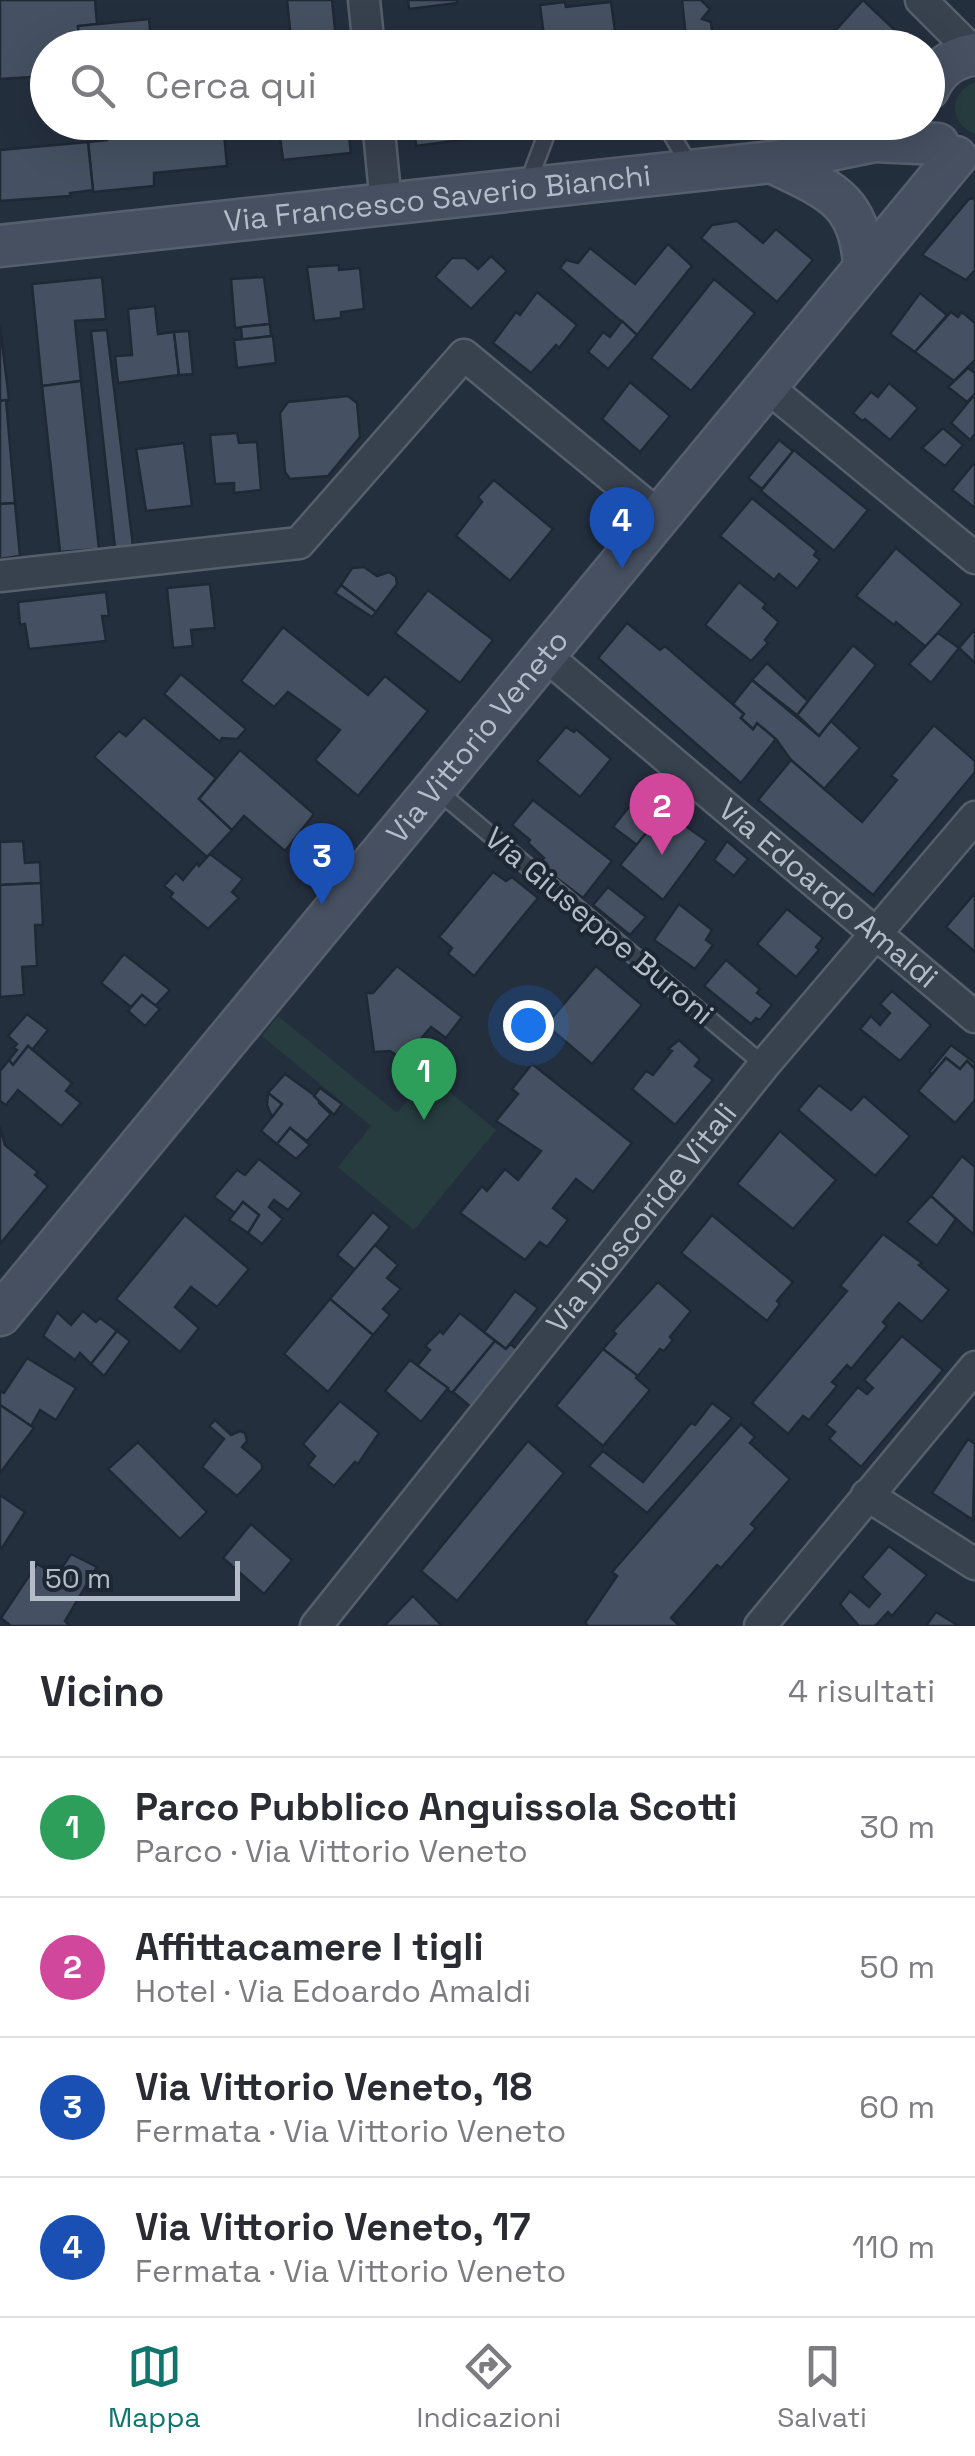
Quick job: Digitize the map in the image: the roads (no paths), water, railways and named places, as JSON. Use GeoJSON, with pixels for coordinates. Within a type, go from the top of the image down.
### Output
{"type":"FeatureCollection","features":[{"type":"Feature","properties":{"kind":"main road"},"geometry":{"type":"LineString","coordinates":[[945,64],[975,54]]}},
{"type":"Feature","properties":{"kind":"main road","name":"Via Francesco Saverio Bianchi"},"geometry":{"type":"LineString","coordinates":[[0,246],[772,162],[854,140]]}},
{"type":"Feature","properties":{"kind":"main road","name":"Via Francesco Saverio Bianchi"},"geometry":{"type":"LineString","coordinates":[[921,140],[949,146]]}},
{"type":"Feature","properties":{"kind":"main road","name":"Via Vittorio Veneto"},"geometry":{"type":"LineString","coordinates":[[0,1315],[864,265],[949,146]]}},
{"type":"Feature","properties":{"kind":"main road"},"geometry":{"type":"LineString","coordinates":[[772,162],[841,198],[858,224],[864,265]]}},
{"type":"Feature","properties":{"kind":"street"},"geometry":{"type":"LineString","coordinates":[[364,0],[368,30]]}},
{"type":"Feature","properties":{"kind":"street"},"geometry":{"type":"LineString","coordinates":[[921,0],[975,54]]}},
{"type":"Feature","properties":{"kind":"street"},"geometry":{"type":"LineString","coordinates":[[380,140],[386,203]]}},
{"type":"Feature","properties":{"kind":"street"},"geometry":{"type":"LineString","coordinates":[[0,576],[299,543],[464,355],[658,515]]}},
{"type":"Feature","properties":{"kind":"street"},"geometry":{"type":"LineString","coordinates":[[766,385],[975,558]]}},
{"type":"Feature","properties":{"kind":"street","name":"Via Edoardo Amaldi"},"geometry":{"type":"LineString","coordinates":[[544,655],[975,1017]]}},
{"type":"Feature","properties":{"kind":"street","name":"Via Dioscoride Vitali"},"geometry":{"type":"LineString","coordinates":[[316,1626],[764,1065],[975,817]]}},
{"type":"Feature","properties":{"kind":"street"},"geometry":{"type":"LineString","coordinates":[[760,1626],[975,1367]]}},
{"type":"Feature","properties":{"kind":"street"},"geometry":{"type":"LineString","coordinates":[[867,1495],[975,1564]]}},
{"type":"Feature","properties":{"kind":"lane"},"geometry":{"type":"LineString","coordinates":[[526,187],[544,140]]}},
{"type":"Feature","properties":{"kind":"lane"},"geometry":{"type":"LineString","coordinates":[[675,140],[693,170]]}},
{"type":"Feature","properties":{"kind":"lane","name":"Via Giuseppe Buroni"},"geometry":{"type":"LineString","coordinates":[[434,788],[764,1065]]}},
{"type":"Feature","properties":{"kind":"place","name":"Via Vittorio Veneto, 17"},"geometry":{"type":"Point","coordinates":[622,569]}},
{"type":"Feature","properties":{"kind":"place","name":"Affittacamere I tigli"},"geometry":{"type":"Point","coordinates":[662,855]}},
{"type":"Feature","properties":{"kind":"place","name":"Via Vittorio Veneto, 18"},"geometry":{"type":"Point","coordinates":[322,905]}},
{"type":"Feature","properties":{"kind":"place","name":"Parco Pubblico Anguissola Scotti"},"geometry":{"type":"Point","coordinates":[424,1120]}}]}
